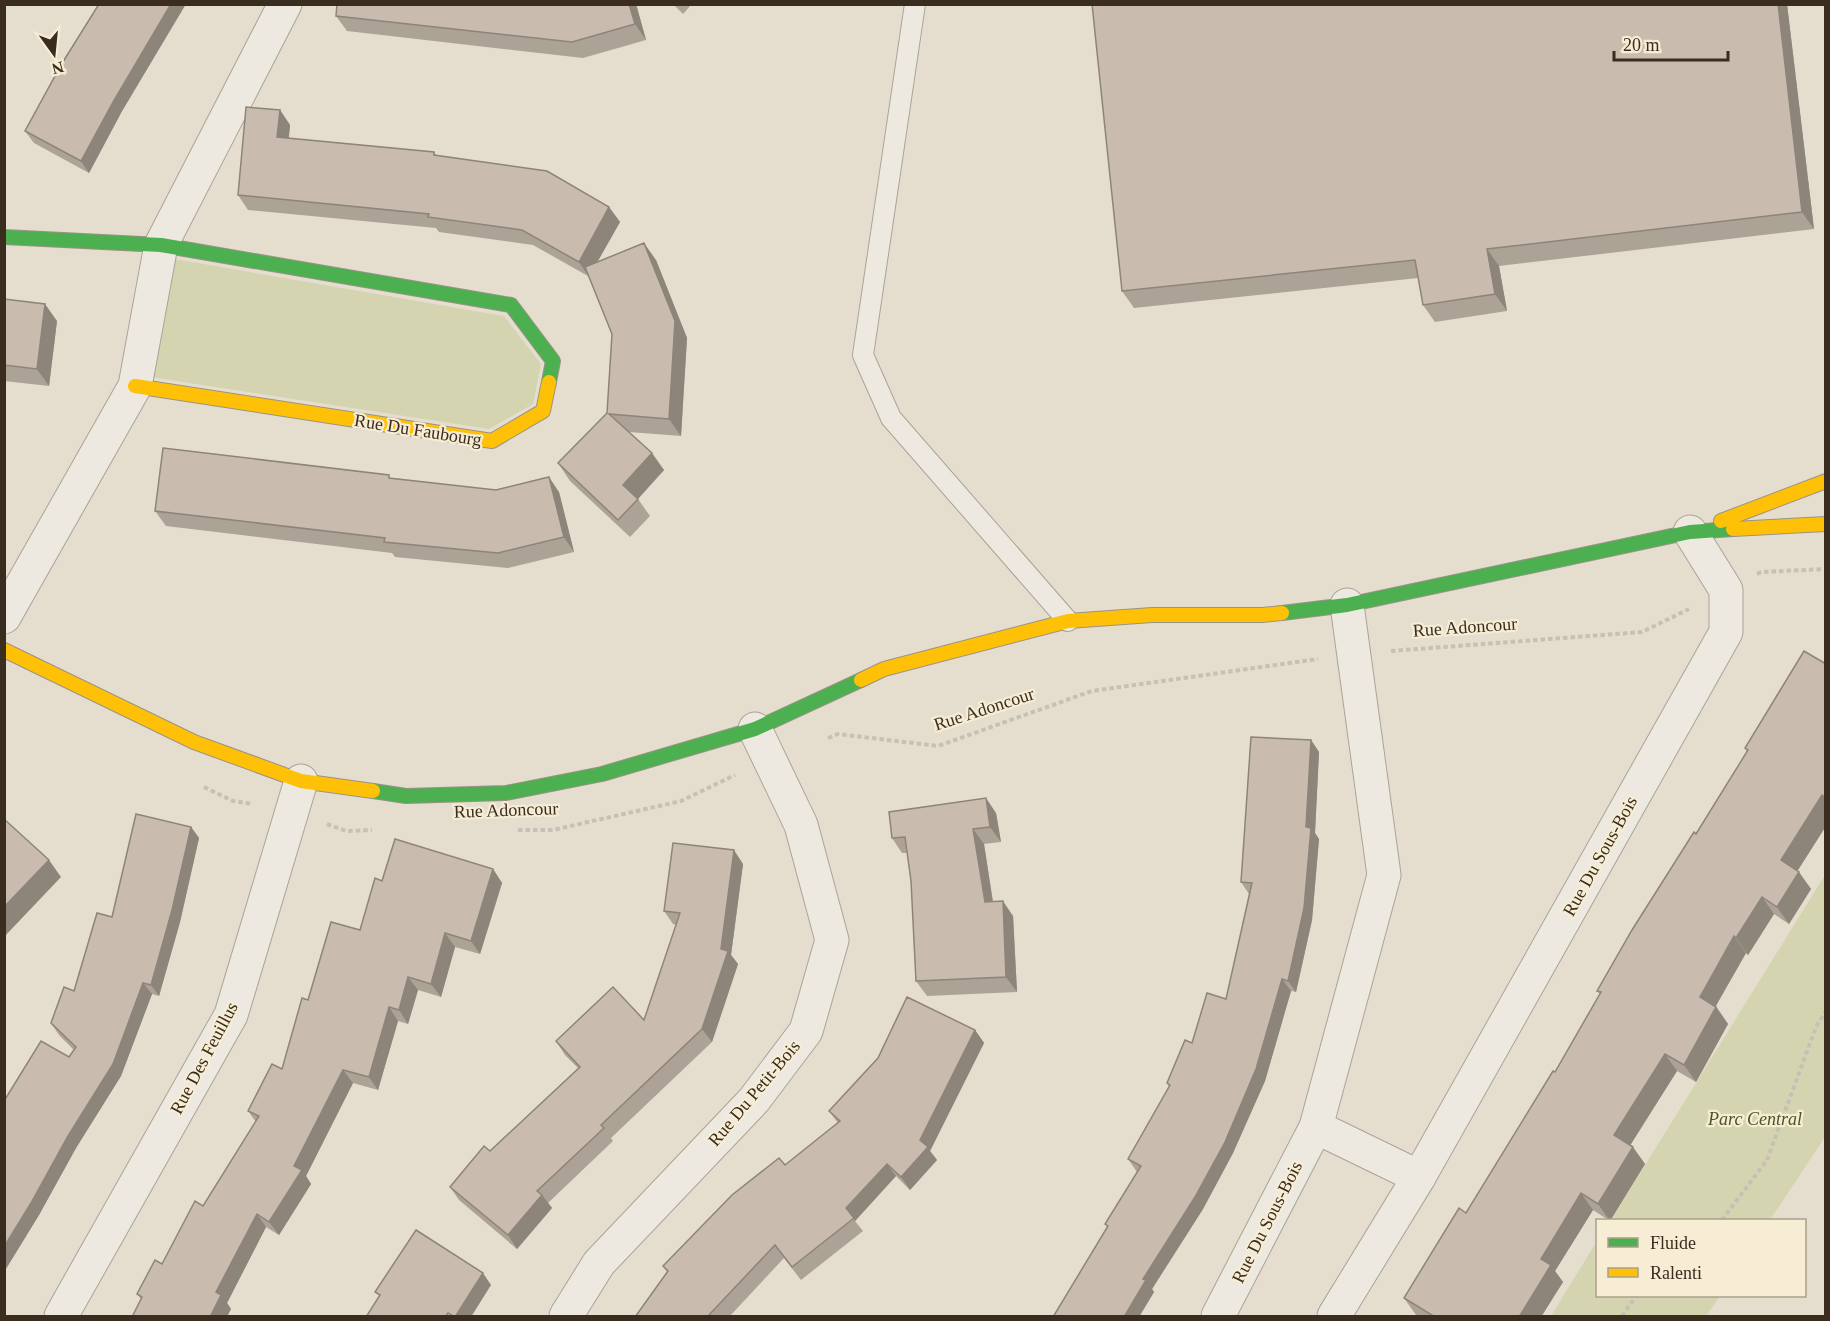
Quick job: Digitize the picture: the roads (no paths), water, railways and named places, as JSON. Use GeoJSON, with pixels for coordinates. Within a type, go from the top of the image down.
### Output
{"type":"FeatureCollection","features":[{"type":"Feature","properties":{"kind":"street"},"geometry":{"type":"LineString","coordinates":[[4,617],[135,386],[161,245],[285,4]]}},
{"type":"Feature","properties":{"kind":"street","name":"Rue Du Faubourg"},"geometry":{"type":"LineString","coordinates":[[4,237],[161,245],[511,305],[553,361],[543,411],[492,441],[135,386]]}},
{"type":"Feature","properties":{"kind":"street","name":"Rue Adoncour"},"geometry":{"type":"LineString","coordinates":[[4,650],[194,742],[296,796],[506,793],[602,774],[755,729],[884,669],[1068,621],[1152,615],[1262,615],[1347,605],[1690,532],[1826,481]]}},
{"type":"Feature","properties":{"kind":"street","name":"Rue Adoncour"},"geometry":{"type":"LineString","coordinates":[[1690,532],[1826,524]]}},
{"type":"Feature","properties":{"kind":"street","name":"Rue Du Sous-Bois"},"geometry":{"type":"LineString","coordinates":[[1334,1317],[1419,1177],[1726,632],[1726,590],[1690,532]]}},
{"type":"Feature","properties":{"kind":"street","name":"Rue Du Sous-Bois"},"geometry":{"type":"LineString","coordinates":[[1218,1317],[1316,1127],[1384,875],[1347,605]]}},
{"type":"Feature","properties":{"kind":"street","name":"Rue Du Petit-Bois"},"geometry":{"type":"LineString","coordinates":[[566,1317],[599,1263],[754,1100],[807,1031],[832,940],[801,825],[755,729]]}},
{"type":"Feature","properties":{"kind":"street","name":"Rue Des Feuillus"},"geometry":{"type":"LineString","coordinates":[[61,1317],[231,1015],[296,796]]}},
{"type":"Feature","properties":{"kind":"street"},"geometry":{"type":"LineString","coordinates":[[1316,1127],[1419,1177]]}},
{"type":"Feature","properties":{"kind":"lane"},"geometry":{"type":"LineString","coordinates":[[915,4],[863,355],[891,418],[1068,621]]}},
{"type":"Feature","properties":{"kind":"park label","name":"Parc Central"},"geometry":{"type":"Point","coordinates":[1755,1119]}}]}
